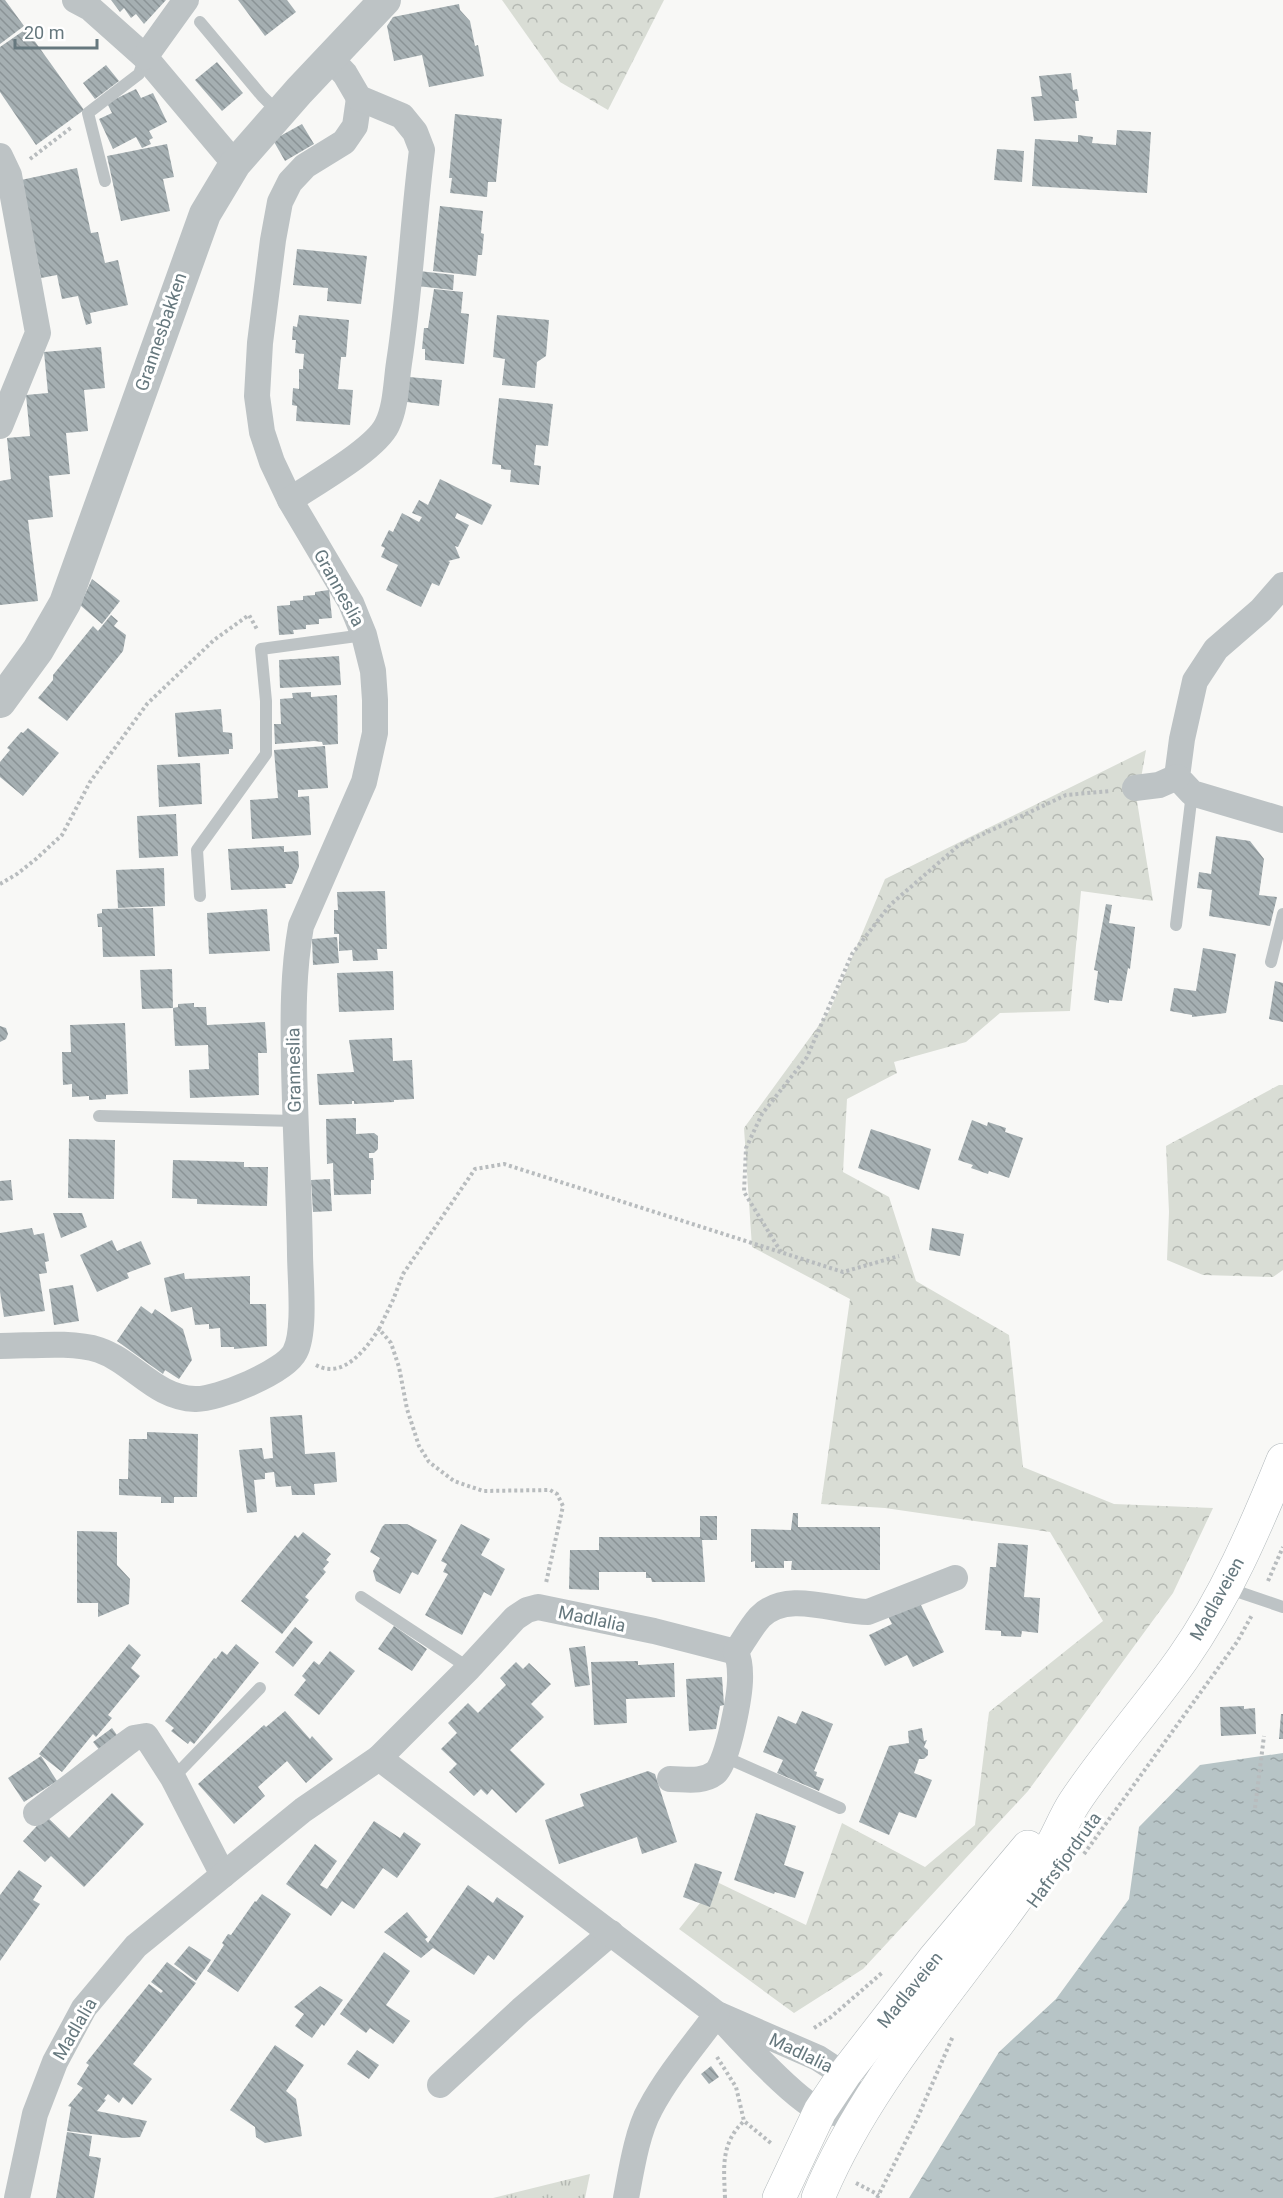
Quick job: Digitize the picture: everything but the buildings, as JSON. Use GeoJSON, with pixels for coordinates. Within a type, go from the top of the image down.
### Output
{"type":"FeatureCollection","features":[{"type":"Feature","properties":{"kind":"main road","name":"Madlaveien"},"geometry":{"type":"LineString","coordinates":[[818,2198],[826,2178],[860,2115],[902,2053],[1047,1854],[1073,1805],[1183,1658],[1226,1587],[1266,1503],[1283,1460]]}},
{"type":"Feature","properties":{"kind":"main road","name":"Madlaveien"},"geometry":{"type":"LineString","coordinates":[[779,2198],[820,2111],[844,2075],[927,1967],[1023,1853],[1073,1805]]}},
{"type":"Feature","properties":{"kind":"street"},"geometry":{"type":"LineString","coordinates":[[75,0],[90,8],[145,57],[235,164]]}},
{"type":"Feature","properties":{"kind":"street"},"geometry":{"type":"LineString","coordinates":[[145,57],[186,0]]}},
{"type":"Feature","properties":{"kind":"street","name":"Grannesbakken"},"geometry":{"type":"LineString","coordinates":[[0,702],[38,650],[65,603],[204,214],[235,164],[385,0]]}},
{"type":"Feature","properties":{"kind":"street"},"geometry":{"type":"LineString","coordinates":[[290,500],[351,459],[374,441],[387,427],[402,345],[422,150],[415,132],[402,116],[358,98],[345,74],[330,58]]}},
{"type":"Feature","properties":{"kind":"street","name":"Granneslia"},"geometry":{"type":"LineString","coordinates":[[296,1350],[300,1339],[301,1319],[293,992],[296,951],[301,926],[364,782],[375,733],[374,671],[364,635],[351,603],[290,500],[272,462],[262,432],[257,396],[260,343],[280,202],[290,182],[305,166],[344,142],[355,126],[358,98]]}},
{"type":"Feature","properties":{"kind":"street"},"geometry":{"type":"LineString","coordinates":[[0,156],[9,175],[39,333],[0,426]]}},
{"type":"Feature","properties":{"kind":"street"},"geometry":{"type":"LineString","coordinates":[[1185,785],[1182,739],[1195,681],[1216,649],[1261,610],[1283,585]]}},
{"type":"Feature","properties":{"kind":"street"},"geometry":{"type":"LineString","coordinates":[[1135,788],[1185,785],[1283,820]]}},
{"type":"Feature","properties":{"kind":"street"},"geometry":{"type":"LineString","coordinates":[[0,1346],[74,1344],[100,1350],[123,1363],[157,1389],[195,1399],[233,1391],[286,1362],[296,1350]]}},
{"type":"Feature","properties":{"kind":"street"},"geometry":{"type":"LineString","coordinates":[[670,1779],[697,1780],[706,1778],[720,1768],[725,1757],[740,1677],[736,1652],[761,1615],[783,1605],[811,1602],[868,1612],[955,1578]]}},
{"type":"Feature","properties":{"kind":"street","name":"Madlalia"},"geometry":{"type":"LineString","coordinates":[[17,2198],[35,2114],[55,2062],[84,2008],[136,1946],[303,1810],[379,1758],[469,1668],[515,1618],[527,1610],[538,1607],[654,1631],[736,1652]]}},
{"type":"Feature","properties":{"kind":"street"},"geometry":{"type":"LineString","coordinates":[[36,1813],[134,1738],[146,1736],[173,1778],[223,1875]]}},
{"type":"Feature","properties":{"kind":"street","name":"Madlalia"},"geometry":{"type":"LineString","coordinates":[[379,1758],[717,2014],[745,2045],[796,2093],[820,2111]]}},
{"type":"Feature","properties":{"kind":"street"},"geometry":{"type":"LineString","coordinates":[[440,2085],[521,2010],[611,1933]]}},
{"type":"Feature","properties":{"kind":"street"},"geometry":{"type":"LineString","coordinates":[[626,2198],[636,2150],[649,2110],[697,2039],[717,2014]]}},
{"type":"Feature","properties":{"kind":"street","name":"Madlalia"},"geometry":{"type":"LineString","coordinates":[[717,2014],[818,2058],[844,2075],[860,2115]]}},
{"type":"Feature","properties":{"kind":"street"},"geometry":{"type":"LineString","coordinates":[[820,2111],[860,2115]]}},
{"type":"Feature","properties":{"kind":"lane"},"geometry":{"type":"LineString","coordinates":[[200,21],[261,96],[280,114]]}},
{"type":"Feature","properties":{"kind":"lane"},"geometry":{"type":"LineString","coordinates":[[105,181],[88,113],[139,74],[145,57]]}},
{"type":"Feature","properties":{"kind":"lane"},"geometry":{"type":"LineString","coordinates":[[200,896],[197,850],[266,754],[266,701],[261,649],[364,635]]}},
{"type":"Feature","properties":{"kind":"lane"},"geometry":{"type":"LineString","coordinates":[[1176,925],[1185,785]]}},
{"type":"Feature","properties":{"kind":"lane"},"geometry":{"type":"LineString","coordinates":[[1271,962],[1283,914]]}},
{"type":"Feature","properties":{"kind":"lane"},"geometry":{"type":"LineString","coordinates":[[99,1116],[295,1121]]}},
{"type":"Feature","properties":{"kind":"lane"},"geometry":{"type":"LineString","coordinates":[[1226,1587],[1283,1606]]}},
{"type":"Feature","properties":{"kind":"lane"},"geometry":{"type":"LineString","coordinates":[[361,1597],[469,1668]]}},
{"type":"Feature","properties":{"kind":"lane"},"geometry":{"type":"LineString","coordinates":[[173,1778],[260,1688]]}},
{"type":"Feature","properties":{"kind":"lane"},"geometry":{"type":"LineString","coordinates":[[725,1757],[840,1808]]}},
{"type":"Feature","properties":{"kind":"path"},"geometry":{"type":"LineString","coordinates":[[42,148],[61,135]]}},
{"type":"Feature","properties":{"kind":"path"},"geometry":{"type":"LineString","coordinates":[[0,884],[36,860],[62,835],[90,782],[147,704],[214,640],[249,615],[257,627],[261,649]]}},
{"type":"Feature","properties":{"kind":"path"},"geometry":{"type":"LineString","coordinates":[[781,1252],[744,1192],[746,1148],[762,1114],[807,1057],[852,954],[890,905],[958,846],[1066,795],[1135,788]]}},
{"type":"Feature","properties":{"kind":"path"},"geometry":{"type":"LineString","coordinates":[[296,1350],[320,1368],[337,1368],[360,1355],[379,1329],[403,1274],[475,1169],[504,1164],[843,1272],[899,1256]]}},
{"type":"Feature","properties":{"kind":"path"},"geometry":{"type":"LineString","coordinates":[[379,1329],[391,1344],[419,1446],[429,1462],[454,1481],[483,1491],[550,1490],[561,1500],[563,1506],[554,1551],[538,1607]]}},
{"type":"Feature","properties":{"kind":"path","name":"Hafrsfjordruta"},"geometry":{"type":"LineString","coordinates":[[1077,1864],[1237,1642],[1260,1600],[1283,1547]]}},
{"type":"Feature","properties":{"kind":"path"},"geometry":{"type":"LineString","coordinates":[[1255,1808],[1264,1736]]}},
{"type":"Feature","properties":{"kind":"path"},"geometry":{"type":"LineString","coordinates":[[804,2032],[831,2017],[889,1966]]}},
{"type":"Feature","properties":{"kind":"path"},"geometry":{"type":"LineString","coordinates":[[851,2180],[878,2196],[917,2119],[954,2035]]}},
{"type":"Feature","properties":{"kind":"path"},"geometry":{"type":"LineString","coordinates":[[713,2052],[736,2087],[744,2121],[764,2139],[778,2147]]}},
{"type":"Feature","properties":{"kind":"path"},"geometry":{"type":"LineString","coordinates":[[725,2198],[726,2149],[730,2137],[744,2121]]}},
{"type":"Feature","properties":{"kind":"green space"},"geometry":{"type":"Polygon","coordinates":[[[502,0],[664,0],[608,110],[560,82],[502,0]]]}},
{"type":"Feature","properties":{"kind":"green space"},"geometry":{"type":"Polygon","coordinates":[[[1146,750],[1137,801],[1153,901],[1081,891],[1070,1011],[1000,1013],[966,1042],[894,1062],[897,1073],[847,1099],[843,1172],[889,1197],[916,1281],[1009,1335],[1023,1467],[1114,1504],[1213,1508],[1173,1593],[1028,1791],[863,1969],[794,2013],[679,1929],[717,1882],[806,1925],[842,1823],[925,1867],[975,1825],[989,1712],[1103,1621],[1050,1532],[885,1508],[821,1504],[850,1299],[752,1247],[744,1128],[830,1010],[885,879],[1146,750]]]}},
{"type":"Feature","properties":{"kind":"green space"},"geometry":{"type":"Polygon","coordinates":[[[1279,1085],[1283,1085],[1283,1270],[1273,1277],[1203,1275],[1167,1260],[1169,1212],[1166,1146],[1279,1085]]]}},
{"type":"Feature","properties":{"kind":"green space"},"geometry":{"type":"Polygon","coordinates":[[[590,2174],[585,2198],[493,2198],[590,2174]]]}},
{"type":"Feature","properties":{"kind":"water"},"geometry":{"type":"Polygon","coordinates":[[[1283,1753],[1283,2198],[909,2198],[999,2052],[1056,1999],[1129,1899],[1139,1827],[1200,1765],[1283,1753]]]}}]}
